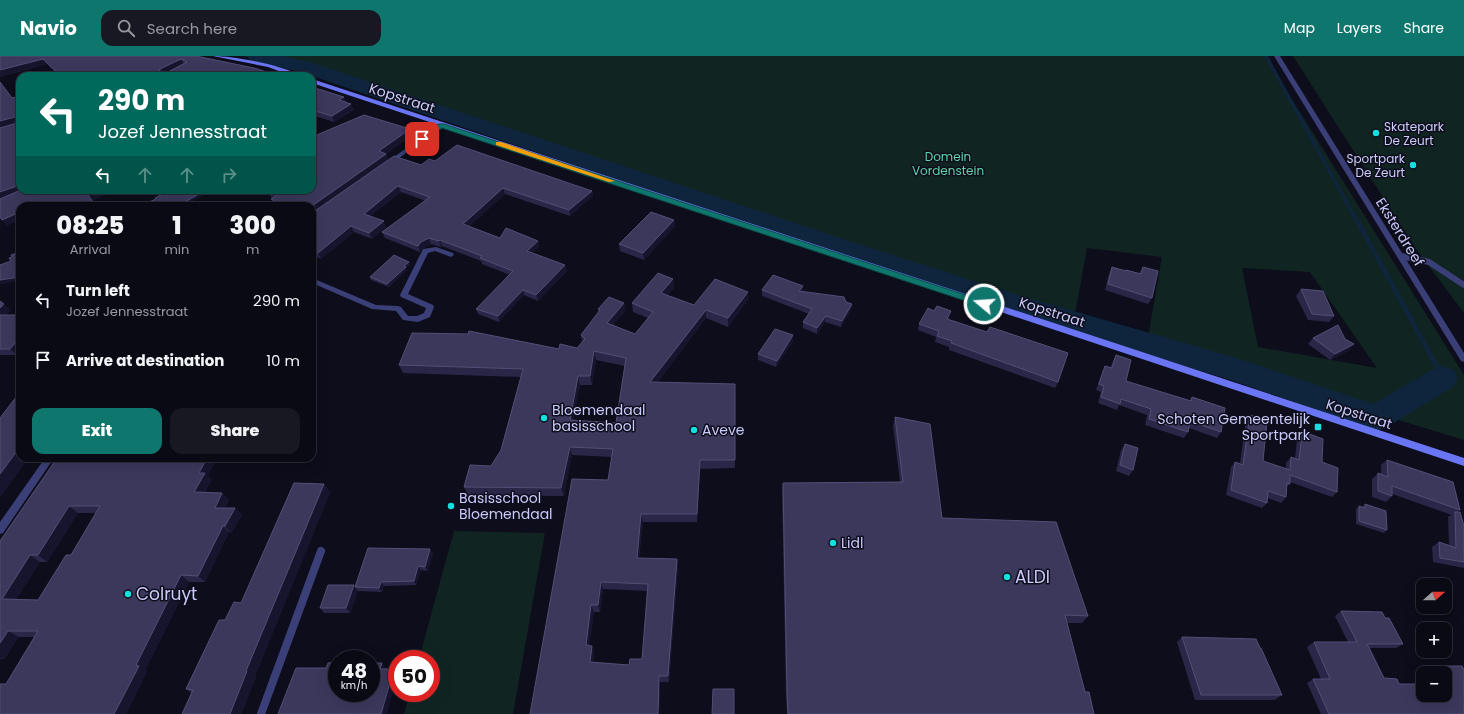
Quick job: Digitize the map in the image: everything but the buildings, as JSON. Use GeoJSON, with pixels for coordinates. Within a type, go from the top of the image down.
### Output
{"type":"FeatureCollection","features":[{"type":"Feature","properties":{"kind":"main road"},"geometry":{"type":"LineString","coordinates":[[216,56],[268,66],[285,72]]}},
{"type":"Feature","properties":{"kind":"main road","name":"Kopstraat"},"geometry":{"type":"LineString","coordinates":[[316,82],[441,125],[1464,462]]}},
{"type":"Feature","properties":{"kind":"street","name":"Eksterdreef"},"geometry":{"type":"LineString","coordinates":[[1277,56],[1464,359]]}},
{"type":"Feature","properties":{"kind":"street"},"geometry":{"type":"LineString","coordinates":[[385,166],[441,125]]}},
{"type":"Feature","properties":{"kind":"street"},"geometry":{"type":"LineString","coordinates":[[398,309],[425,251],[436,249],[451,255]]}},
{"type":"Feature","properties":{"kind":"street"},"geometry":{"type":"LineString","coordinates":[[316,282],[375,307],[398,309],[406,318],[418,320],[427,315],[430,307],[404,296]]}},
{"type":"Feature","properties":{"kind":"street"},"geometry":{"type":"LineString","coordinates":[[0,530],[47,462]]}},
{"type":"Feature","properties":{"kind":"lane"},"geometry":{"type":"LineString","coordinates":[[1400,256],[1423,259],[1433,263],[1464,284]]}},
{"type":"Feature","properties":{"kind":"lane"},"geometry":{"type":"LineString","coordinates":[[261,714],[321,551]]}},
{"type":"Feature","properties":{"kind":"green space","name":"Domein Vordenstein"},"geometry":{"type":"Polygon","coordinates":[[[242,56],[1265,56],[1464,375],[1464,440],[1147,343],[1162,257],[1087,248],[1074,320],[314,72],[242,56]],[[1242,268],[1258,347],[1377,368],[1310,272],[1242,268]]]}},
{"type":"Feature","properties":{"kind":"green space","name":"Sportpark De Zeurt"},"geometry":{"type":"Polygon","coordinates":[[[1293,56],[1464,56],[1464,313],[1416,249],[1293,56]]]}},
{"type":"Feature","properties":{"kind":"green space"},"geometry":{"type":"Polygon","coordinates":[[[454,531],[545,533],[513,714],[404,714],[407,702],[440,702],[440,650],[421,650],[454,531]]]}},
{"type":"Feature","properties":{"kind":"waterway"},"geometry":{"type":"LineString","coordinates":[[257,56],[306,67],[837,246],[1008,302],[1240,371],[1376,418],[1443,378]]}},
{"type":"Feature","properties":{"kind":"waterway"},"geometry":{"type":"LineString","coordinates":[[1266,56],[1359,225]]}},
{"type":"Feature","properties":{"kind":"waterway"},"geometry":{"type":"LineString","coordinates":[[1359,224],[1443,378]]}},
{"type":"Feature","properties":{"kind":"slow traffic"},"geometry":{"type":"LineString","coordinates":[[499,144],[612,181]]}},
{"type":"Feature","properties":{"kind":"place","name":"Skatepark De Zeurt"},"geometry":{"type":"Point","coordinates":[1376,133]}},
{"type":"Feature","properties":{"kind":"place","name":"Sportpark De Zeurt"},"geometry":{"type":"Point","coordinates":[1413,165]}},
{"type":"Feature","properties":{"kind":"place","name":"Bloemendaal basisschool"},"geometry":{"type":"Point","coordinates":[544,418]}},
{"type":"Feature","properties":{"kind":"place","name":"Schoten Gemeentelijk Sportpark"},"geometry":{"type":"Point","coordinates":[1318,427]}},
{"type":"Feature","properties":{"kind":"place","name":"Aveve"},"geometry":{"type":"Point","coordinates":[694,430]}},
{"type":"Feature","properties":{"kind":"place","name":"Basisschool Bloemendaal"},"geometry":{"type":"Point","coordinates":[451,506]}},
{"type":"Feature","properties":{"kind":"place","name":"Lidl"},"geometry":{"type":"Point","coordinates":[833,543]}},
{"type":"Feature","properties":{"kind":"place","name":"ALDI"},"geometry":{"type":"Point","coordinates":[1007,577]}},
{"type":"Feature","properties":{"kind":"place","name":"Colruyt"},"geometry":{"type":"Point","coordinates":[128,594]}},
{"type":"Feature","properties":{"kind":"route"},"geometry":{"type":"LineString","coordinates":[[422,139],[441,125],[984,304]]}}]}
